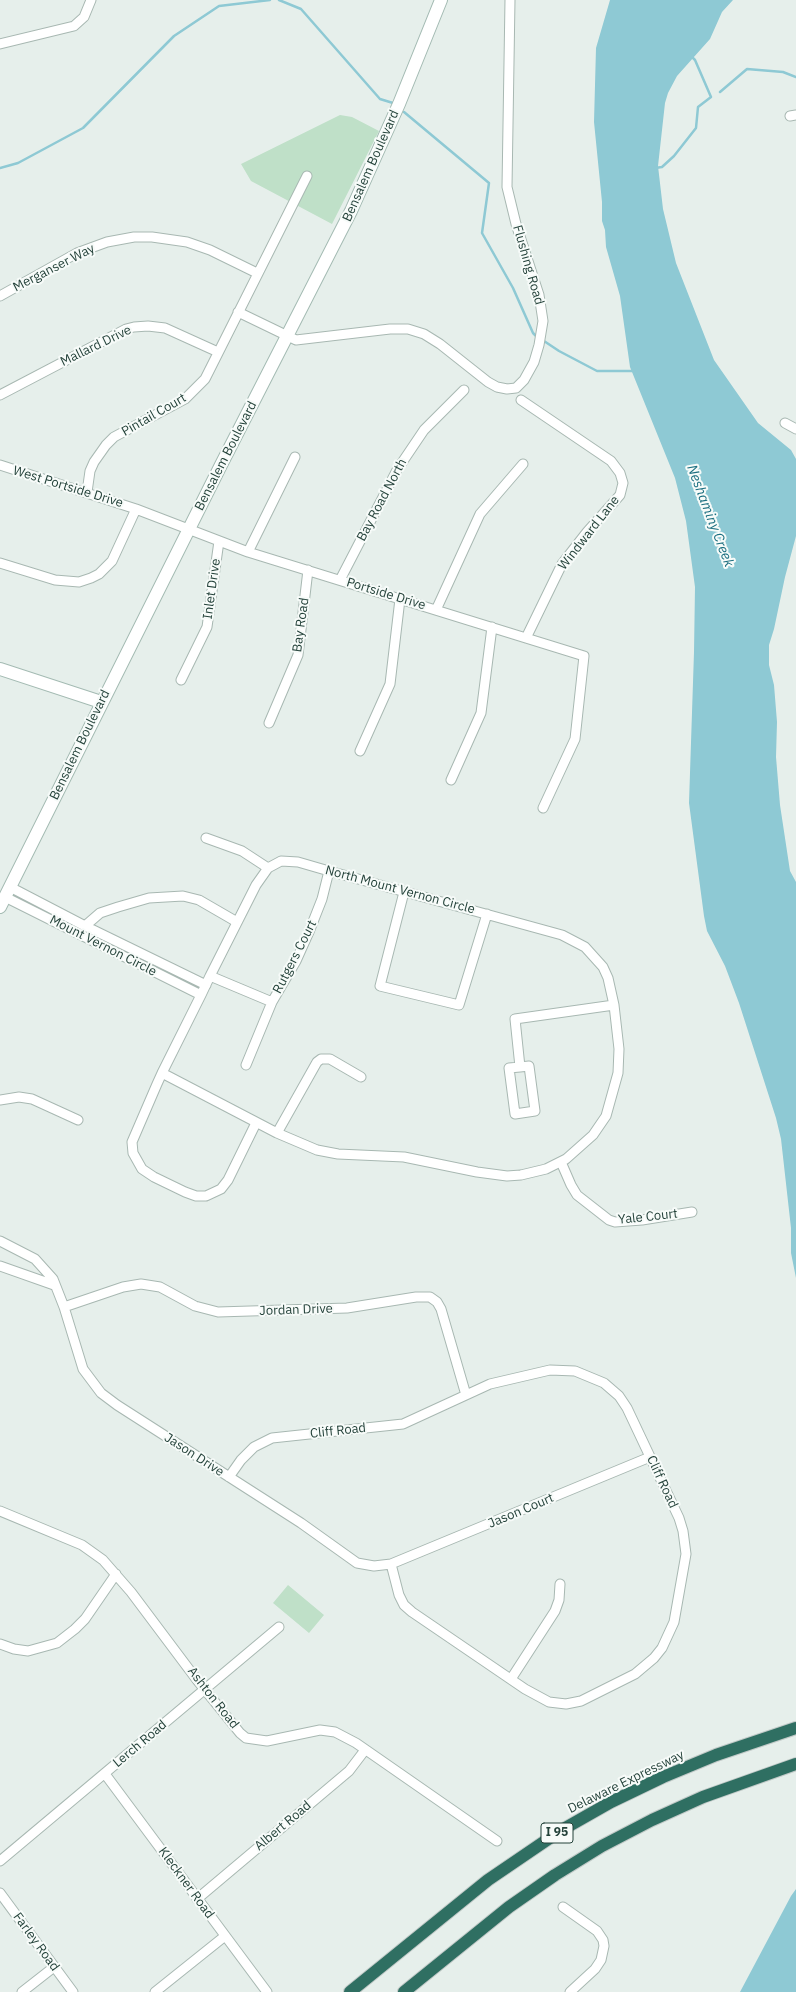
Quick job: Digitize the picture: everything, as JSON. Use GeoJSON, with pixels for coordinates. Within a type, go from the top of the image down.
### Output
{"type":"FeatureCollection","features":[{"type":"Feature","properties":{"kind":"highway","name":"Delaware Expressway"},"geometry":{"type":"LineString","coordinates":[[350,1992],[488,1880],[566,1827],[611,1802],[663,1777],[716,1755],[796,1728]]}},
{"type":"Feature","properties":{"kind":"highway","name":"I 95"},"geometry":{"type":"LineString","coordinates":[[404,1992],[509,1907],[555,1875],[602,1846],[652,1820],[703,1797],[796,1764]]}},
{"type":"Feature","properties":{"kind":"main road","name":"Bensalem Boulevard"},"geometry":{"type":"LineString","coordinates":[[5,897],[101,702],[286,336],[351,211],[399,104],[441,0]]}},
{"type":"Feature","properties":{"kind":"main road"},"geometry":{"type":"LineString","coordinates":[[0,669],[101,702]]}},
{"type":"Feature","properties":{"kind":"street"},"geometry":{"type":"LineString","coordinates":[[0,44],[74,26],[84,17],[91,0]]}},
{"type":"Feature","properties":{"kind":"street","name":"Flushing Road"},"geometry":{"type":"LineString","coordinates":[[238,312],[296,340],[390,329],[408,329],[424,334],[488,382],[507,389],[516,388],[524,380],[534,362],[542,332],[543,321],[539,295],[518,231],[507,187],[510,0]]}},
{"type":"Feature","properties":{"kind":"street"},"geometry":{"type":"LineString","coordinates":[[257,273],[307,176]]}},
{"type":"Feature","properties":{"kind":"street","name":"Merganser Way"},"geometry":{"type":"LineString","coordinates":[[0,296],[77,253],[107,242],[134,237],[152,237],[187,242],[210,250],[257,273]]}},
{"type":"Feature","properties":{"kind":"street","name":"Pintail Court"},"geometry":{"type":"LineString","coordinates":[[87,492],[92,467],[106,445],[114,437],[186,399],[205,378],[257,273]]}},
{"type":"Feature","properties":{"kind":"street","name":"Mallard Drive"},"geometry":{"type":"LineString","coordinates":[[0,395],[126,329],[134,327],[148,326],[165,328],[218,352]]}},
{"type":"Feature","properties":{"kind":"street","name":"Bay Road North"},"geometry":{"type":"LineString","coordinates":[[340,580],[396,470],[424,430],[464,390]]}},
{"type":"Feature","properties":{"kind":"street","name":"Windward Lane"},"geometry":{"type":"LineString","coordinates":[[521,400],[611,461],[620,473],[624,483],[620,495],[587,532],[562,564],[526,638]]}},
{"type":"Feature","properties":{"kind":"street"},"geometry":{"type":"LineString","coordinates":[[785,423],[796,429]]}},
{"type":"Feature","properties":{"kind":"street"},"geometry":{"type":"LineString","coordinates":[[248,552],[295,457]]}},
{"type":"Feature","properties":{"kind":"street"},"geometry":{"type":"LineString","coordinates":[[436,610],[480,514],[523,464]]}},
{"type":"Feature","properties":{"kind":"street","name":"West Portside Drive"},"geometry":{"type":"LineString","coordinates":[[0,465],[87,492],[136,509],[188,530]]}},
{"type":"Feature","properties":{"kind":"street"},"geometry":{"type":"LineString","coordinates":[[0,563],[55,580],[79,582],[92,578],[106,568],[115,558],[136,509]]}},
{"type":"Feature","properties":{"kind":"street","name":"Portside Drive"},"geometry":{"type":"LineString","coordinates":[[188,530],[248,552],[584,656],[574,739],[543,808]]}},
{"type":"Feature","properties":{"kind":"street","name":"Inlet Drive"},"geometry":{"type":"LineString","coordinates":[[181,680],[207,627],[219,541]]}},
{"type":"Feature","properties":{"kind":"street","name":"Bay Road"},"geometry":{"type":"LineString","coordinates":[[269,723],[298,655],[308,570]]}},
{"type":"Feature","properties":{"kind":"street"},"geometry":{"type":"LineString","coordinates":[[360,751],[390,684],[400,599]]}},
{"type":"Feature","properties":{"kind":"street"},"geometry":{"type":"LineString","coordinates":[[450,780],[481,713],[492,627]]}},
{"type":"Feature","properties":{"kind":"street"},"geometry":{"type":"LineString","coordinates":[[206,838],[242,852],[268,868],[256,885],[162,1074],[132,1142],[133,1153],[139,1165],[154,1176],[196,1196],[206,1196],[221,1188],[228,1180],[256,1123]]}},
{"type":"Feature","properties":{"kind":"street","name":"North Mount Vernon Circle"},"geometry":{"type":"LineString","coordinates":[[162,1074],[256,1123],[316,1150],[338,1154],[404,1157],[507,1176],[521,1176],[538,1172],[561,1162],[586,1143],[606,1116],[618,1073],[619,1048],[614,1005],[606,973],[594,956],[585,947],[562,935],[329,871],[288,861],[281,861],[268,868]]}},
{"type":"Feature","properties":{"kind":"street","name":"Rutgers Court"},"geometry":{"type":"LineString","coordinates":[[210,976],[272,1002],[296,961],[309,932],[322,899],[329,871]]}},
{"type":"Feature","properties":{"kind":"street"},"geometry":{"type":"LineString","coordinates":[[404,892],[380,986],[459,1005],[487,914]]}},
{"type":"Feature","properties":{"kind":"street"},"geometry":{"type":"LineString","coordinates":[[85,926],[100,913],[118,906],[149,898],[183,896],[199,900],[237,922]]}},
{"type":"Feature","properties":{"kind":"street","name":"Mount Vernon Circle"},"geometry":{"type":"LineString","coordinates":[[5,897],[85,926],[206,985]]}},
{"type":"Feature","properties":{"kind":"street","name":"Mount Vernon Circle"},"geometry":{"type":"LineString","coordinates":[[5,897],[201,995]]}},
{"type":"Feature","properties":{"kind":"street"},"geometry":{"type":"LineString","coordinates":[[246,1064],[272,1002]]}},
{"type":"Feature","properties":{"kind":"street"},"geometry":{"type":"LineString","coordinates":[[520,1067],[515,1019],[614,1005]]}},
{"type":"Feature","properties":{"kind":"street"},"geometry":{"type":"LineString","coordinates":[[277,1133],[317,1062],[321,1059],[330,1059],[361,1077]]}},
{"type":"Feature","properties":{"kind":"street"},"geometry":{"type":"LineString","coordinates":[[529,1066],[535,1111],[515,1114],[509,1068],[520,1067],[529,1066]]}},
{"type":"Feature","properties":{"kind":"street"},"geometry":{"type":"LineString","coordinates":[[0,1100],[19,1097],[32,1099],[78,1120]]}},
{"type":"Feature","properties":{"kind":"street","name":"Yale Court"},"geometry":{"type":"LineString","coordinates":[[561,1162],[577,1195],[614,1222],[642,1220],[692,1212]]}},
{"type":"Feature","properties":{"kind":"street","name":"Jason Drive"},"geometry":{"type":"LineString","coordinates":[[0,1241],[35,1259],[49,1274],[64,1308],[83,1369],[101,1393],[117,1405],[301,1523],[350,1560],[374,1566],[391,1564]]}},
{"type":"Feature","properties":{"kind":"street"},"geometry":{"type":"LineString","coordinates":[[0,1266],[54,1285]]}},
{"type":"Feature","properties":{"kind":"street","name":"Jordan Drive"},"geometry":{"type":"LineString","coordinates":[[64,1308],[123,1287],[141,1284],[160,1287],[195,1306],[218,1312],[347,1308],[416,1297],[430,1297],[437,1302],[441,1309],[466,1395]]}},
{"type":"Feature","properties":{"kind":"street","name":"Cliff Road"},"geometry":{"type":"LineString","coordinates":[[229,1477],[247,1453],[262,1441],[285,1436],[403,1424],[490,1384],[535,1373],[563,1370],[580,1372],[604,1383],[619,1396],[627,1408],[679,1518],[686,1554],[674,1622],[662,1648],[654,1658],[635,1674],[581,1701],[572,1703],[549,1702],[526,1689],[407,1608],[399,1595],[391,1564]]}},
{"type":"Feature","properties":{"kind":"street","name":"Jason Court"},"geometry":{"type":"LineString","coordinates":[[391,1564],[650,1457]]}},
{"type":"Feature","properties":{"kind":"street","name":"Ashton Road"},"geometry":{"type":"LineString","coordinates":[[0,1511],[89,1549],[116,1574],[240,1734],[246,1738],[267,1742],[313,1731],[329,1730],[340,1734],[497,1841]]}},
{"type":"Feature","properties":{"kind":"street"},"geometry":{"type":"LineString","coordinates":[[0,1644],[14,1649],[28,1651],[48,1647],[57,1643],[85,1619],[116,1574]]}},
{"type":"Feature","properties":{"kind":"street"},"geometry":{"type":"LineString","coordinates":[[511,1678],[555,1611],[559,1600],[560,1584]]}},
{"type":"Feature","properties":{"kind":"street","name":"Lerch Road"},"geometry":{"type":"LineString","coordinates":[[0,1862],[280,1627]]}},
{"type":"Feature","properties":{"kind":"street","name":"Albert Road"},"geometry":{"type":"LineString","coordinates":[[197,1899],[276,1830],[349,1771],[365,1750]]}},
{"type":"Feature","properties":{"kind":"street","name":"Kleckner Road"},"geometry":{"type":"LineString","coordinates":[[105,1774],[267,1992]]}},
{"type":"Feature","properties":{"kind":"street","name":"Farley Road"},"geometry":{"type":"LineString","coordinates":[[0,1893],[73,1992]]}},
{"type":"Feature","properties":{"kind":"street"},"geometry":{"type":"LineString","coordinates":[[562,1908],[597,1931],[603,1940],[604,1946],[601,1960],[595,1969],[570,1992]]}},
{"type":"Feature","properties":{"kind":"street"},"geometry":{"type":"LineString","coordinates":[[155,1992],[225,1936]]}},
{"type":"Feature","properties":{"kind":"street"},"geometry":{"type":"LineString","coordinates":[[22,1992],[54,1967]]}},
{"type":"Feature","properties":{"kind":"green space"},"geometry":{"type":"Polygon","coordinates":[[[340,115],[352,117],[379,131],[332,224],[251,181],[241,164],[340,115]]]}},
{"type":"Feature","properties":{"kind":"green space"},"geometry":{"type":"Polygon","coordinates":[[[288,1585],[324,1615],[309,1633],[273,1603],[288,1585]]]}},
{"type":"Feature","properties":{"kind":"water","name":"Neshaminy Creek"},"geometry":{"type":"Polygon","coordinates":[[[610,0],[733,0],[722,12],[710,39],[677,76],[668,93],[665,103],[658,166],[663,209],[676,263],[714,360],[758,423],[791,450],[796,459],[796,536],[769,645],[769,665],[774,685],[777,722],[776,757],[780,805],[790,871],[796,882],[796,1278],[791,1253],[791,1228],[781,1139],[776,1118],[739,1003],[725,966],[707,931],[704,916],[689,803],[695,587],[686,521],[675,478],[630,367],[620,296],[606,247],[605,230],[602,221],[602,202],[594,122],[596,48],[610,0]]]}},
{"type":"Feature","properties":{"kind":"water"},"geometry":{"type":"Polygon","coordinates":[[[796,1889],[796,1992],[740,1992],[791,1896],[796,1889]]]}},
{"type":"Feature","properties":{"kind":"waterway"},"geometry":{"type":"LineString","coordinates":[[0,168],[18,163],[83,128],[174,36],[219,6],[270,0]]}},
{"type":"Feature","properties":{"kind":"waterway"},"geometry":{"type":"LineString","coordinates":[[279,0],[301,9],[380,99],[393,103]]}},
{"type":"Feature","properties":{"kind":"waterway"},"geometry":{"type":"LineString","coordinates":[[655,168],[662,167],[674,156],[696,128],[698,107],[711,97],[695,60],[692,57]]}},
{"type":"Feature","properties":{"kind":"waterway"},"geometry":{"type":"LineString","coordinates":[[720,92],[747,69],[783,72],[796,77]]}},
{"type":"Feature","properties":{"kind":"waterway"},"geometry":{"type":"LineString","coordinates":[[404,112],[489,183],[482,233],[513,288],[533,333],[537,337]]}},
{"type":"Feature","properties":{"kind":"waterway"},"geometry":{"type":"LineString","coordinates":[[541,339],[559,351],[597,371],[634,371]]}}]}
